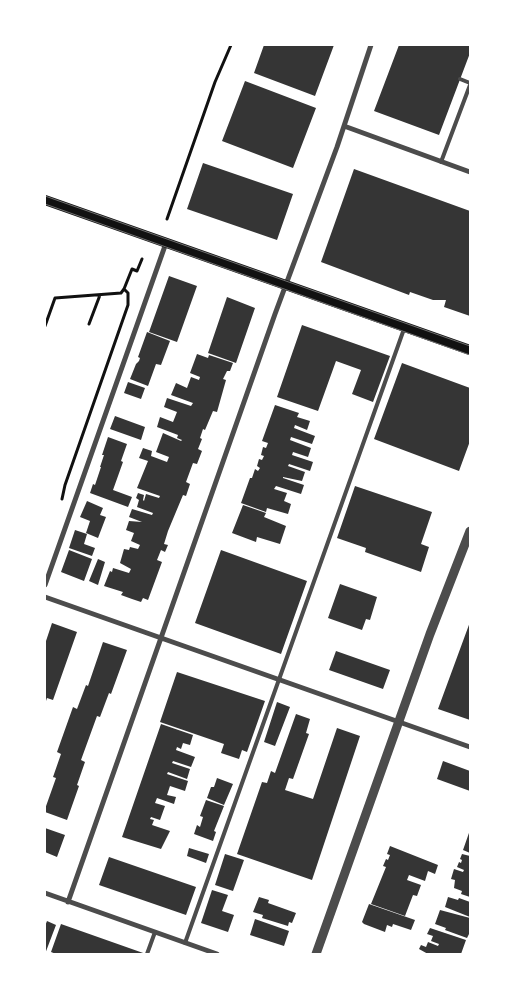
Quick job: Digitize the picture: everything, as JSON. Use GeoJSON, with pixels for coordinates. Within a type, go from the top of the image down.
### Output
{"type":"FeatureCollection","features":[{"type":"Feature","properties":{"kind":"main road"},"geometry":{"type":"LineString","coordinates":[[45,200],[470,350]]}},
{"type":"Feature","properties":{"kind":"street"},"geometry":{"type":"LineString","coordinates":[[68,902],[372,45]]}},
{"type":"Feature","properties":{"kind":"street"},"geometry":{"type":"LineString","coordinates":[[344,126],[470,172]]}},
{"type":"Feature","properties":{"kind":"street"},"geometry":{"type":"LineString","coordinates":[[45,585],[166,243]]}},
{"type":"Feature","properties":{"kind":"street"},"geometry":{"type":"LineString","coordinates":[[316,954],[430,634],[470,531]]}},
{"type":"Feature","properties":{"kind":"street"},"geometry":{"type":"LineString","coordinates":[[45,596],[470,747]]}},
{"type":"Feature","properties":{"kind":"street"},"geometry":{"type":"LineString","coordinates":[[45,893],[217,954]]}},
{"type":"Feature","properties":{"kind":"lane"},"geometry":{"type":"LineString","coordinates":[[442,162],[470,84],[460,79]]}},
{"type":"Feature","properties":{"kind":"lane"},"geometry":{"type":"LineString","coordinates":[[185,943],[404,327]]}},
{"type":"Feature","properties":{"kind":"lane"},"geometry":{"type":"LineString","coordinates":[[147,954],[155,932]]}},
{"type":"Feature","properties":{"kind":"path"},"geometry":{"type":"LineString","coordinates":[[167,219],[215,82],[231,45]]}},
{"type":"Feature","properties":{"kind":"path"},"geometry":{"type":"LineString","coordinates":[[45,326],[55,298],[121,293],[132,269],[137,270],[142,259]]}},
{"type":"Feature","properties":{"kind":"path"},"geometry":{"type":"LineString","coordinates":[[62,500],[65,485],[101,377],[128,305],[128,293],[124,290]]}},
{"type":"Feature","properties":{"kind":"path"},"geometry":{"type":"LineString","coordinates":[[89,324],[100,295]]}},
{"type":"Feature","properties":{"kind":"building"},"geometry":{"type":"Polygon","coordinates":[[[264,45],[334,45],[315,96],[254,73],[264,45]]]}},
{"type":"Feature","properties":{"kind":"building"},"geometry":{"type":"Polygon","coordinates":[[[399,45],[470,45],[470,53],[439,135],[374,111],[399,45]]]}},
{"type":"Feature","properties":{"kind":"building"},"geometry":{"type":"Polygon","coordinates":[[[245,81],[316,108],[293,168],[222,141],[245,81]]]}},
{"type":"Feature","properties":{"kind":"building"},"geometry":{"type":"Polygon","coordinates":[[[203,163],[293,194],[277,240],[187,209],[203,163]]]}},
{"type":"Feature","properties":{"kind":"building"},"geometry":{"type":"Polygon","coordinates":[[[354,169],[470,211],[470,316],[444,307],[446,300],[433,300],[410,292],[409,295],[321,262],[354,169]]]}},
{"type":"Feature","properties":{"kind":"building"},"geometry":{"type":"Polygon","coordinates":[[[169,276],[197,286],[177,342],[149,332],[169,276]]]}},
{"type":"Feature","properties":{"kind":"building"},"geometry":{"type":"Polygon","coordinates":[[[227,297],[255,308],[236,363],[208,353],[227,297]]]}},
{"type":"Feature","properties":{"kind":"building"},"geometry":{"type":"Polygon","coordinates":[[[302,325],[390,356],[373,402],[352,394],[361,370],[336,361],[318,411],[277,397],[302,325]]]}},
{"type":"Feature","properties":{"kind":"building"},"geometry":{"type":"Polygon","coordinates":[[[147,332],[170,341],[161,365],[156,364],[148,386],[130,379],[139,361],[140,358],[138,357],[147,332]]]}},
{"type":"Feature","properties":{"kind":"building"},"geometry":{"type":"Polygon","coordinates":[[[197,354],[208,358],[209,355],[233,363],[230,371],[227,371],[223,379],[226,380],[217,412],[213,411],[205,430],[203,429],[198,449],[202,451],[197,464],[193,463],[186,482],[190,484],[186,496],[183,495],[168,531],[164,544],[168,545],[165,552],[161,550],[157,560],[162,562],[148,600],[143,598],[141,602],[121,595],[123,592],[104,586],[113,568],[129,573],[131,569],[120,563],[124,549],[129,550],[130,547],[138,549],[140,545],[131,541],[134,533],[126,530],[129,521],[142,522],[129,517],[132,509],[152,515],[153,513],[137,507],[139,500],[136,498],[138,493],[144,495],[144,501],[146,494],[159,498],[160,496],[137,488],[148,461],[139,458],[143,448],[152,451],[151,456],[167,462],[169,457],[156,452],[163,433],[182,440],[177,438],[178,435],[157,427],[160,417],[173,422],[177,412],[164,407],[167,398],[191,406],[193,403],[171,395],[176,383],[187,388],[191,377],[199,380],[200,377],[190,373],[197,354]]]}},
{"type":"Feature","properties":{"kind":"building"},"geometry":{"type":"Polygon","coordinates":[[[402,363],[470,388],[470,441],[459,471],[374,439],[402,363]]]}},
{"type":"Feature","properties":{"kind":"building"},"geometry":{"type":"Polygon","coordinates":[[[128,382],[145,388],[141,399],[124,393],[128,382]]]}},
{"type":"Feature","properties":{"kind":"building"},"geometry":{"type":"Polygon","coordinates":[[[275,405],[299,413],[297,417],[310,421],[307,430],[295,425],[294,428],[315,436],[312,444],[291,437],[290,440],[311,448],[308,457],[293,452],[292,455],[313,462],[310,471],[289,464],[288,466],[305,472],[302,481],[283,477],[304,485],[301,494],[276,486],[274,489],[287,493],[284,501],[291,504],[288,514],[267,508],[266,512],[241,503],[250,478],[252,478],[255,469],[258,471],[260,468],[257,466],[259,459],[262,460],[264,456],[261,455],[263,447],[266,448],[268,443],[262,441],[275,405]]]}},
{"type":"Feature","properties":{"kind":"building"},"geometry":{"type":"Polygon","coordinates":[[[115,416],[145,427],[141,440],[110,429],[115,416]]]}},
{"type":"Feature","properties":{"kind":"building"},"geometry":{"type":"Polygon","coordinates":[[[108,437],[127,444],[113,490],[132,497],[128,507],[90,493],[101,467],[104,455],[102,455],[108,437]]]}},
{"type":"Feature","properties":{"kind":"building"},"geometry":{"type":"Polygon","coordinates":[[[355,486],[432,512],[421,544],[429,547],[421,572],[365,552],[366,548],[337,538],[355,486]]]}},
{"type":"Feature","properties":{"kind":"building"},"geometry":{"type":"Polygon","coordinates":[[[87,501],[103,508],[100,515],[106,517],[98,538],[86,533],[90,521],[80,517],[87,501]]]}},
{"type":"Feature","properties":{"kind":"building"},"geometry":{"type":"Polygon","coordinates":[[[243,505],[266,513],[264,517],[286,526],[280,544],[257,537],[256,542],[232,533],[243,505]]]}},
{"type":"Feature","properties":{"kind":"building"},"geometry":{"type":"Polygon","coordinates":[[[75,530],[87,534],[84,544],[95,548],[92,556],[69,548],[75,530]]]}},
{"type":"Feature","properties":{"kind":"building"},"geometry":{"type":"Polygon","coordinates":[[[69,550],[92,559],[84,581],[61,572],[69,550]]]}},
{"type":"Feature","properties":{"kind":"building"},"geometry":{"type":"Polygon","coordinates":[[[221,550],[307,581],[281,654],[195,623],[221,550]]]}},
{"type":"Feature","properties":{"kind":"building"},"geometry":{"type":"Polygon","coordinates":[[[98,559],[105,562],[98,585],[89,581],[98,559]]]}},
{"type":"Feature","properties":{"kind":"building"},"geometry":{"type":"Polygon","coordinates":[[[340,584],[377,597],[370,620],[366,619],[362,630],[328,618],[340,584]]]}},
{"type":"Feature","properties":{"kind":"building"},"geometry":{"type":"Polygon","coordinates":[[[470,622],[470,720],[438,709],[470,622]]]}},
{"type":"Feature","properties":{"kind":"building"},"geometry":{"type":"Polygon","coordinates":[[[52,623],[77,632],[53,700],[47,698],[45,704],[45,644],[52,623]]]}},
{"type":"Feature","properties":{"kind":"building"},"geometry":{"type":"Polygon","coordinates":[[[103,642],[127,650],[111,694],[109,693],[100,717],[97,716],[81,760],[85,762],[67,820],[45,812],[45,809],[56,778],[53,777],[61,754],[57,752],[73,707],[77,709],[86,685],[88,686],[103,642]]]}},
{"type":"Feature","properties":{"kind":"building"},"geometry":{"type":"Polygon","coordinates":[[[336,651],[390,670],[383,689],[329,670],[336,651]]]}},
{"type":"Feature","properties":{"kind":"building"},"geometry":{"type":"Polygon","coordinates":[[[177,672],[265,701],[247,752],[242,750],[239,759],[221,753],[224,744],[160,722],[177,672]]]}},
{"type":"Feature","properties":{"kind":"building"},"geometry":{"type":"Polygon","coordinates":[[[277,702],[290,707],[275,746],[264,742],[277,702]]]}},
{"type":"Feature","properties":{"kind":"building"},"geometry":{"type":"Polygon","coordinates":[[[296,714],[310,719],[306,733],[309,734],[293,779],[289,778],[285,790],[313,799],[337,728],[360,736],[312,880],[237,854],[262,782],[267,783],[271,771],[275,773],[296,714]]]}},
{"type":"Feature","properties":{"kind":"building"},"geometry":{"type":"Polygon","coordinates":[[[161,724],[193,735],[190,745],[183,743],[181,749],[177,747],[176,750],[195,757],[191,767],[173,761],[172,763],[190,769],[187,779],[168,772],[167,774],[188,781],[185,791],[170,786],[167,795],[176,797],[174,804],[157,798],[155,803],[165,806],[160,820],[151,817],[150,819],[154,820],[152,825],[170,831],[161,849],[122,837],[161,724]]]}},
{"type":"Feature","properties":{"kind":"building"},"geometry":{"type":"Polygon","coordinates":[[[443,761],[470,771],[470,791],[437,779],[443,761]]]}},
{"type":"Feature","properties":{"kind":"building"},"geometry":{"type":"Polygon","coordinates":[[[217,778],[233,784],[224,805],[207,798],[217,778]]]}},
{"type":"Feature","properties":{"kind":"building"},"geometry":{"type":"Polygon","coordinates":[[[206,800],[224,806],[214,831],[216,832],[213,841],[194,834],[197,825],[200,827],[203,817],[200,816],[206,800]]]}},
{"type":"Feature","properties":{"kind":"building"},"geometry":{"type":"Polygon","coordinates":[[[45,828],[65,835],[57,857],[45,852],[45,828]]]}},
{"type":"Feature","properties":{"kind":"building"},"geometry":{"type":"Polygon","coordinates":[[[470,830],[470,853],[463,850],[470,830]]]}},
{"type":"Feature","properties":{"kind":"building"},"geometry":{"type":"Polygon","coordinates":[[[390,846],[438,865],[435,874],[428,871],[425,881],[409,875],[407,880],[421,885],[417,896],[413,895],[405,916],[371,904],[386,867],[383,866],[390,855],[387,854],[390,846]]]}},
{"type":"Feature","properties":{"kind":"building"},"geometry":{"type":"Polygon","coordinates":[[[189,848],[209,854],[206,863],[187,856],[189,848]]]}},
{"type":"Feature","properties":{"kind":"building"},"geometry":{"type":"Polygon","coordinates":[[[225,854],[244,860],[233,891],[215,885],[225,854]]]}},
{"type":"Feature","properties":{"kind":"building"},"geometry":{"type":"Polygon","coordinates":[[[462,854],[470,856],[470,897],[461,894],[462,891],[454,888],[455,880],[451,879],[454,869],[463,872],[464,870],[457,867],[459,862],[461,863],[462,854]]]}},
{"type":"Feature","properties":{"kind":"building"},"geometry":{"type":"Polygon","coordinates":[[[109,857],[196,887],[186,915],[99,885],[109,857]]]}},
{"type":"Feature","properties":{"kind":"building"},"geometry":{"type":"Polygon","coordinates":[[[212,890],[228,895],[222,911],[234,915],[228,932],[201,923],[212,890]]]}},
{"type":"Feature","properties":{"kind":"building"},"geometry":{"type":"Polygon","coordinates":[[[259,897],[269,900],[268,903],[296,913],[292,923],[289,922],[288,926],[262,918],[263,915],[253,912],[259,897]]]}},
{"type":"Feature","properties":{"kind":"building"},"geometry":{"type":"Polygon","coordinates":[[[448,897],[470,902],[470,917],[445,907],[448,897]]]}},
{"type":"Feature","properties":{"kind":"building"},"geometry":{"type":"Polygon","coordinates":[[[369,904],[415,920],[411,930],[393,924],[392,927],[387,925],[385,932],[364,924],[362,922],[369,904]]]}},
{"type":"Feature","properties":{"kind":"building"},"geometry":{"type":"Polygon","coordinates":[[[440,910],[470,918],[470,934],[467,938],[435,924],[440,910]]]}},
{"type":"Feature","properties":{"kind":"building"},"geometry":{"type":"Polygon","coordinates":[[[255,919],[289,931],[284,946],[250,935],[255,919]]]}},
{"type":"Feature","properties":{"kind":"building"},"geometry":{"type":"Polygon","coordinates":[[[47,921],[56,925],[45,954],[45,926],[47,921]]]}},
{"type":"Feature","properties":{"kind":"building"},"geometry":{"type":"Polygon","coordinates":[[[61,924],[146,954],[56,954],[51,952],[61,924]]]}},
{"type":"Feature","properties":{"kind":"building"},"geometry":{"type":"Polygon","coordinates":[[[430,928],[466,940],[461,954],[428,954],[419,949],[421,945],[426,947],[428,942],[438,946],[439,944],[431,941],[433,936],[427,934],[430,928]]]}},
{"type":"Feature","properties":{"kind":"tram line"},"geometry":{"type":"LineString","coordinates":[[45,196],[470,346]]}},
{"type":"Feature","properties":{"kind":"tram line"},"geometry":{"type":"LineString","coordinates":[[45,204],[470,355]]}}]}
